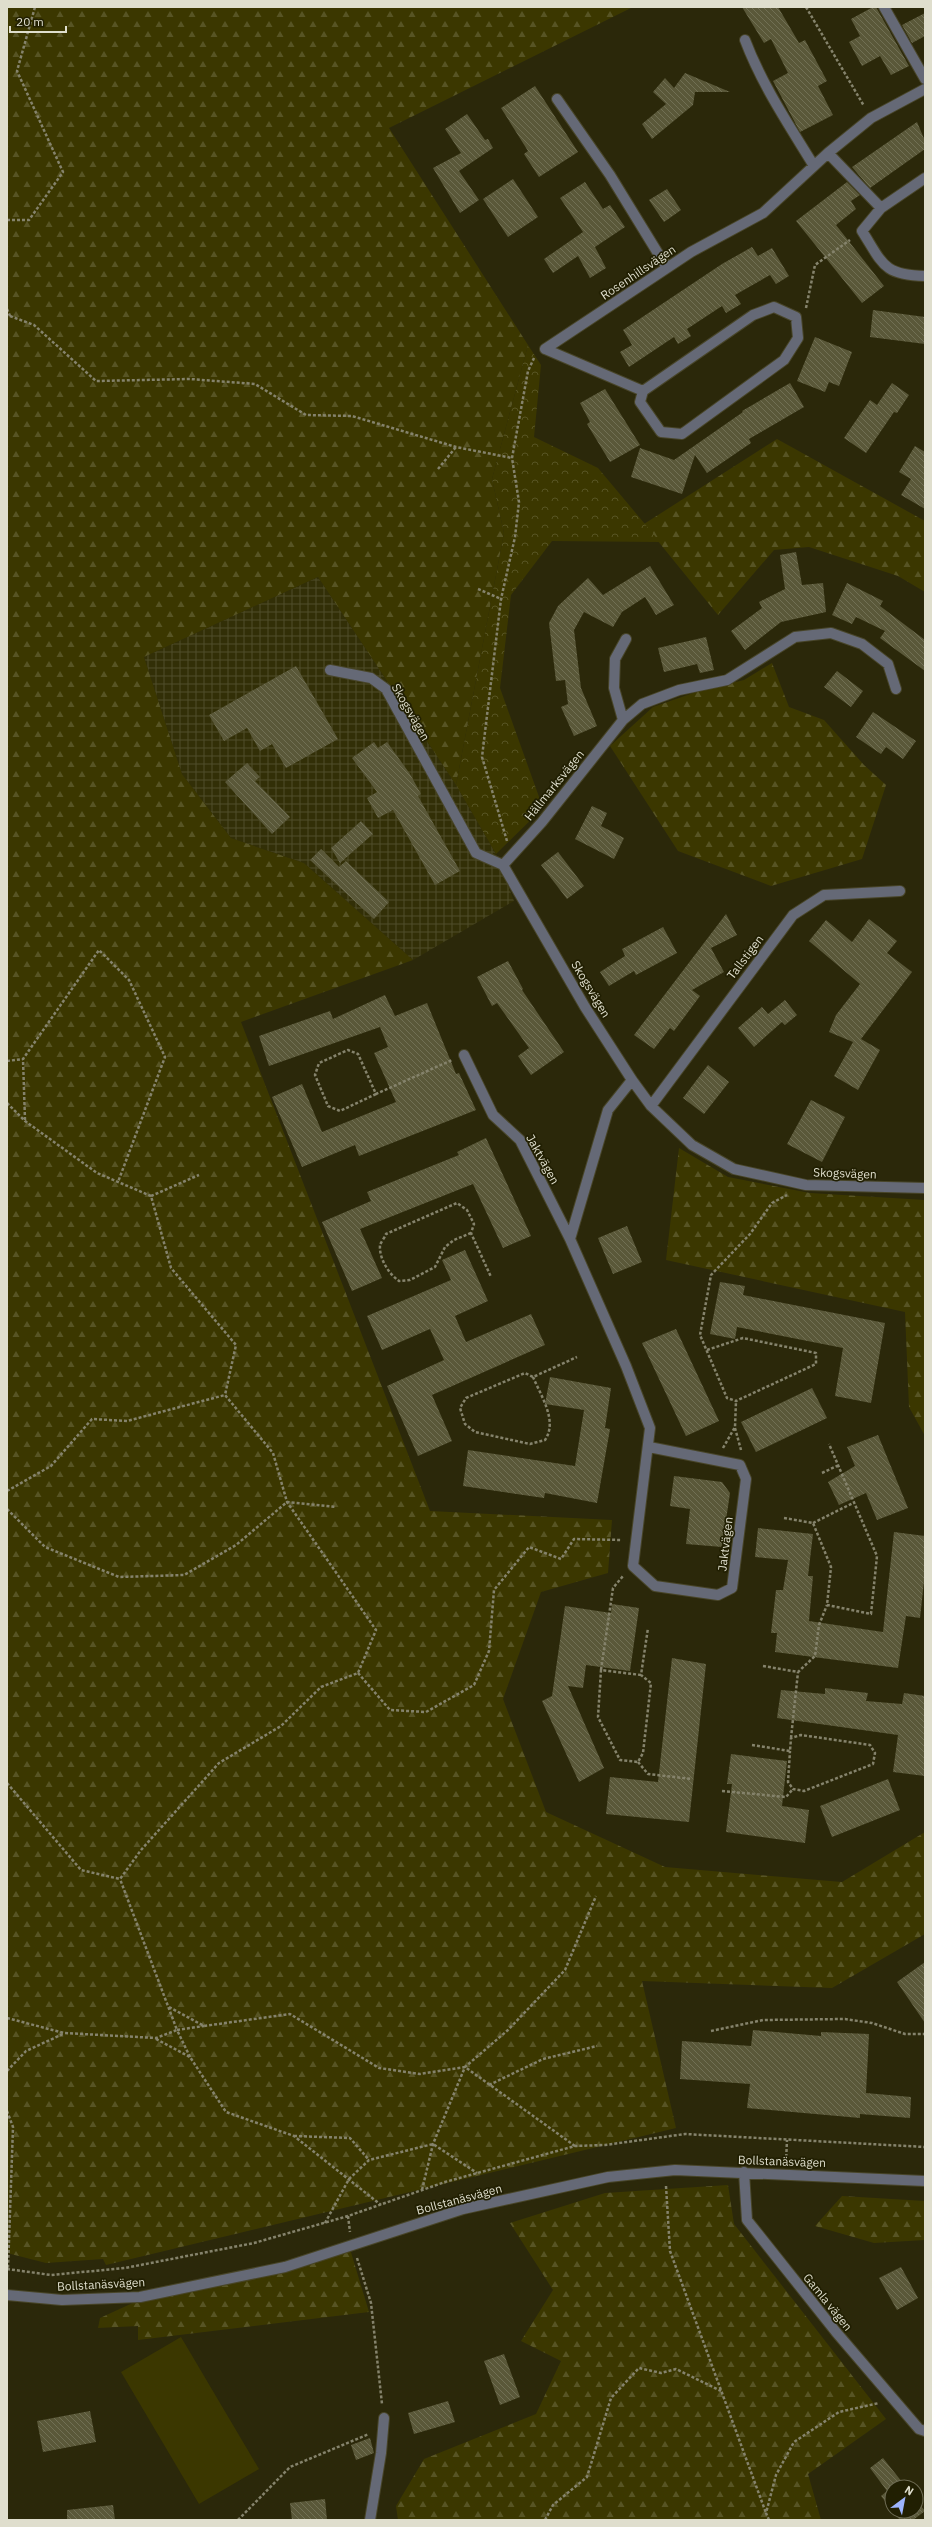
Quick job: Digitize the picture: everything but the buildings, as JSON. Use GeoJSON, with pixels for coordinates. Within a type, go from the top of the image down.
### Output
{"type":"FeatureCollection","features":[{"type":"Feature","properties":{"kind":"street"},"geometry":{"type":"LineString","coordinates":[[884,7],[925,78]]}},
{"type":"Feature","properties":{"kind":"street"},"geometry":{"type":"LineString","coordinates":[[745,40],[781,112],[814,166]]}},
{"type":"Feature","properties":{"kind":"street","name":"Rosenhillsvägen"},"geometry":{"type":"LineString","coordinates":[[545,349],[691,252],[763,213],[828,153],[871,118],[925,89]]}},
{"type":"Feature","properties":{"kind":"street"},"geometry":{"type":"LineString","coordinates":[[557,98],[610,175],[666,268]]}},
{"type":"Feature","properties":{"kind":"street"},"geometry":{"type":"LineString","coordinates":[[828,153],[880,208]]}},
{"type":"Feature","properties":{"kind":"street"},"geometry":{"type":"LineString","coordinates":[[925,178],[880,208],[862,231],[884,266],[902,276],[925,276]]}},
{"type":"Feature","properties":{"kind":"street"},"geometry":{"type":"LineString","coordinates":[[774,307],[796,317],[798,338],[784,360],[682,434],[661,432],[640,402],[643,391],[753,315],[774,307]]}},
{"type":"Feature","properties":{"kind":"street"},"geometry":{"type":"LineString","coordinates":[[545,349],[643,391]]}},
{"type":"Feature","properties":{"kind":"street","name":"Hällmarksvägen"},"geometry":{"type":"LineString","coordinates":[[503,865],[542,822],[623,720],[642,704],[679,690],[727,680],[795,637],[831,633],[862,644],[888,664],[896,689]]}},
{"type":"Feature","properties":{"kind":"street"},"geometry":{"type":"LineString","coordinates":[[623,720],[614,688],[614,681],[615,659],[626,639]]}},
{"type":"Feature","properties":{"kind":"street","name":"Skogsvägen"},"geometry":{"type":"LineString","coordinates":[[330,670],[371,678],[386,690],[476,853],[503,865],[585,1007],[632,1080],[651,1106],[692,1145],[734,1169],[806,1185],[925,1188]]}},
{"type":"Feature","properties":{"kind":"street","name":"Tallstigen"},"geometry":{"type":"LineString","coordinates":[[651,1106],[793,914],[824,895],[900,891]]}},
{"type":"Feature","properties":{"kind":"street","name":"Jaktvägen"},"geometry":{"type":"LineString","coordinates":[[464,1055],[493,1115],[520,1140],[570,1239],[626,1366],[650,1428],[649,1447],[633,1566],[655,1586],[718,1595],[732,1588],[746,1479],[740,1465]]}},
{"type":"Feature","properties":{"kind":"street"},"geometry":{"type":"LineString","coordinates":[[570,1239],[608,1110],[632,1080]]}},
{"type":"Feature","properties":{"kind":"street"},"geometry":{"type":"LineString","coordinates":[[649,1447],[721,1460],[740,1465]]}},
{"type":"Feature","properties":{"kind":"street","name":"Bollstanäsvägen"},"geometry":{"type":"LineString","coordinates":[[7,2295],[62,2300],[140,2297],[285,2267],[463,2210],[608,2177],[665,2171],[744,2172],[925,2181]]}},
{"type":"Feature","properties":{"kind":"street","name":"Gamla vägen"},"geometry":{"type":"LineString","coordinates":[[744,2172],[747,2220],[836,2332],[923,2432]]}},
{"type":"Feature","properties":{"kind":"street"},"geometry":{"type":"LineString","coordinates":[[370,2520],[381,2453],[384,2418]]}},
{"type":"Feature","properties":{"kind":"path"},"geometry":{"type":"LineString","coordinates":[[7,220],[29,220],[63,172],[17,71],[35,7]]}},
{"type":"Feature","properties":{"kind":"path"},"geometry":{"type":"LineString","coordinates":[[806,7],[871,118]]}},
{"type":"Feature","properties":{"kind":"path"},"geometry":{"type":"LineString","coordinates":[[796,317],[806,310],[815,265],[862,231]]}},
{"type":"Feature","properties":{"kind":"path"},"geometry":{"type":"LineString","coordinates":[[7,309],[8,316],[34,325],[96,381],[190,379],[255,384],[306,415],[352,416],[456,447],[512,458]]}},
{"type":"Feature","properties":{"kind":"path"},"geometry":{"type":"LineString","coordinates":[[511,855],[482,757],[501,598],[515,537],[520,502],[512,458],[528,371],[534,358],[545,349]]}},
{"type":"Feature","properties":{"kind":"path"},"geometry":{"type":"LineString","coordinates":[[438,469],[456,447]]}},
{"type":"Feature","properties":{"kind":"path"},"geometry":{"type":"LineString","coordinates":[[478,589],[501,598]]}},
{"type":"Feature","properties":{"kind":"path"},"geometry":{"type":"LineString","coordinates":[[25,1121],[23,1059],[99,950],[129,980],[165,1057],[118,1182]]}},
{"type":"Feature","properties":{"kind":"path"},"geometry":{"type":"LineString","coordinates":[[376,1094],[358,1054],[348,1050],[319,1063],[315,1075],[328,1106],[340,1111],[464,1055]]}},
{"type":"Feature","properties":{"kind":"path"},"geometry":{"type":"LineString","coordinates":[[7,1061],[23,1059]]}},
{"type":"Feature","properties":{"kind":"path"},"geometry":{"type":"LineString","coordinates":[[7,1103],[25,1121],[97,1173],[152,1196],[199,1175]]}},
{"type":"Feature","properties":{"kind":"path"},"geometry":{"type":"LineString","coordinates":[[707,1350],[743,1338],[816,1352],[816,1364],[736,1401],[727,1398],[700,1335],[711,1275],[750,1234],[772,1203],[806,1185]]}},
{"type":"Feature","properties":{"kind":"path"},"geometry":{"type":"LineString","coordinates":[[152,1196],[171,1268],[236,1345],[225,1395]]}},
{"type":"Feature","properties":{"kind":"path"},"geometry":{"type":"LineString","coordinates":[[471,1233],[454,1240],[446,1247],[435,1267],[410,1280],[399,1281],[390,1275],[383,1258],[380,1245],[386,1234],[457,1203],[467,1210],[474,1224],[471,1233],[491,1277]]}},
{"type":"Feature","properties":{"kind":"path"},"geometry":{"type":"LineString","coordinates":[[533,1377],[577,1357]]}},
{"type":"Feature","properties":{"kind":"path"},"geometry":{"type":"LineString","coordinates":[[525,1373],[533,1377],[551,1421],[551,1432],[545,1440],[530,1444],[475,1432],[465,1424],[460,1408],[466,1398],[525,1373]]}},
{"type":"Feature","properties":{"kind":"path"},"geometry":{"type":"LineString","coordinates":[[7,1491],[51,1466],[92,1419],[127,1421],[225,1395]]}},
{"type":"Feature","properties":{"kind":"path"},"geometry":{"type":"LineString","coordinates":[[120,1879],[141,1850],[219,1763],[281,1726],[321,1687],[358,1673],[376,1630],[287,1502],[273,1453],[225,1395]]}},
{"type":"Feature","properties":{"kind":"path"},"geometry":{"type":"LineString","coordinates":[[736,1401],[735,1428],[741,1452],[740,1465]]}},
{"type":"Feature","properties":{"kind":"path"},"geometry":{"type":"LineString","coordinates":[[721,1460],[723,1448],[735,1428]]}},
{"type":"Feature","properties":{"kind":"path"},"geometry":{"type":"LineString","coordinates":[[827,1605],[871,1614],[878,1556],[829,1444]]}},
{"type":"Feature","properties":{"kind":"path"},"geometry":{"type":"LineString","coordinates":[[822,1473],[839,1465]]}},
{"type":"Feature","properties":{"kind":"path"},"geometry":{"type":"LineString","coordinates":[[7,1509],[45,1547],[119,1577],[184,1576],[236,1545],[287,1502],[336,1507]]}},
{"type":"Feature","properties":{"kind":"path"},"geometry":{"type":"LineString","coordinates":[[784,1518],[813,1522],[855,1502]]}},
{"type":"Feature","properties":{"kind":"path"},"geometry":{"type":"LineString","coordinates":[[791,1738],[801,1735],[870,1745],[875,1753],[873,1764],[804,1791],[793,1789],[788,1782],[791,1738],[798,1672],[815,1656],[819,1625],[827,1605],[831,1567],[813,1522]]}},
{"type":"Feature","properties":{"kind":"path"},"geometry":{"type":"LineString","coordinates":[[358,1673],[390,1710],[426,1712],[474,1685],[489,1651],[494,1590],[529,1547],[561,1559],[574,1539],[637,1540]]}},
{"type":"Feature","properties":{"kind":"path"},"geometry":{"type":"LineString","coordinates":[[633,1566],[613,1588],[601,1670],[598,1718],[620,1760],[638,1762],[648,1774],[692,1778]]}},
{"type":"Feature","properties":{"kind":"path"},"geometry":{"type":"LineString","coordinates":[[641,1675],[648,1628]]}},
{"type":"Feature","properties":{"kind":"path"},"geometry":{"type":"LineString","coordinates":[[763,1666],[798,1672]]}},
{"type":"Feature","properties":{"kind":"path"},"geometry":{"type":"LineString","coordinates":[[601,1670],[641,1675],[651,1683],[643,1753],[638,1762]]}},
{"type":"Feature","properties":{"kind":"path"},"geometry":{"type":"LineString","coordinates":[[752,1745],[790,1751]]}},
{"type":"Feature","properties":{"kind":"path"},"geometry":{"type":"LineString","coordinates":[[7,1783],[81,1870],[120,1879]]}},
{"type":"Feature","properties":{"kind":"path"},"geometry":{"type":"LineString","coordinates":[[722,1791],[786,1797],[793,1789]]}},
{"type":"Feature","properties":{"kind":"path"},"geometry":{"type":"LineString","coordinates":[[120,1879],[177,2030],[190,2057],[226,2112],[294,2136],[350,2138],[369,2160]]}},
{"type":"Feature","properties":{"kind":"path"},"geometry":{"type":"LineString","coordinates":[[422,2190],[433,2144],[464,2067],[508,2030],[565,1970],[596,1896]]}},
{"type":"Feature","properties":{"kind":"path"},"geometry":{"type":"LineString","coordinates":[[169,2007],[204,2026]]}},
{"type":"Feature","properties":{"kind":"path"},"geometry":{"type":"LineString","coordinates":[[7,2018],[64,2034],[156,2038],[177,2030],[290,2014],[335,2039],[379,2068],[420,2074],[464,2067],[575,2146]]}},
{"type":"Feature","properties":{"kind":"path"},"geometry":{"type":"LineString","coordinates":[[711,2031],[763,2020],[845,2020],[872,2023],[905,2034],[925,2034]]}},
{"type":"Feature","properties":{"kind":"path"},"geometry":{"type":"LineString","coordinates":[[7,2070],[26,2051],[64,2034]]}},
{"type":"Feature","properties":{"kind":"path"},"geometry":{"type":"LineString","coordinates":[[156,2038],[190,2057]]}},
{"type":"Feature","properties":{"kind":"path"},"geometry":{"type":"LineString","coordinates":[[489,2085],[543,2059],[597,2046]]}},
{"type":"Feature","properties":{"kind":"path"},"geometry":{"type":"LineString","coordinates":[[7,2111],[13,2127],[7,2269],[51,2275],[125,2268],[254,2243],[325,2223],[477,2173],[575,2146],[605,2145],[685,2134],[925,2147]]}},
{"type":"Feature","properties":{"kind":"path"},"geometry":{"type":"LineString","coordinates":[[294,2136],[381,2204]]}},
{"type":"Feature","properties":{"kind":"path"},"geometry":{"type":"LineString","coordinates":[[325,2223],[349,2179],[369,2160],[433,2144],[477,2173]]}},
{"type":"Feature","properties":{"kind":"path"},"geometry":{"type":"LineString","coordinates":[[665,2171],[670,2250],[769,2520]]}},
{"type":"Feature","properties":{"kind":"path"},"geometry":{"type":"LineString","coordinates":[[238,2520],[290,2467],[376,2431],[384,2418],[371,2303]]}},
{"type":"Feature","properties":{"kind":"path"},"geometry":{"type":"LineString","coordinates":[[545,2520],[552,2505],[587,2477],[611,2398],[639,2368],[661,2373],[676,2369],[722,2391]]}},
{"type":"Feature","properties":{"kind":"path"},"geometry":{"type":"LineString","coordinates":[[766,2513],[776,2475],[794,2442],[839,2412],[893,2399]]}},
{"type":"Feature","properties":{"kind":"shaded area"},"geometry":{"type":"Polygon","coordinates":[[[318,577],[456,785],[496,854],[514,901],[413,960],[304,863],[231,838],[182,774],[144,657],[318,577]]]}},
{"type":"Feature","properties":{"kind":"green space"},"geometry":{"type":"Polygon","coordinates":[[[7,7],[633,7],[389,128],[528,345],[492,479],[504,533],[456,785],[318,577],[144,657],[182,774],[231,838],[304,863],[413,960],[241,1022],[430,1511],[612,1520],[608,1573],[541,1592],[503,1699],[546,1812],[665,1867],[842,1882],[925,1832],[925,1934],[832,1988],[642,1981],[676,2128],[106,2265],[103,2259],[46,2263],[7,2253],[7,7]]]}},
{"type":"Feature","properties":{"kind":"green space"},"geometry":{"type":"Polygon","coordinates":[[[528,345],[541,365],[534,437],[598,468],[660,542],[552,541],[511,595],[500,688],[543,808],[496,854],[456,785],[504,533],[492,479],[528,345]]]}},
{"type":"Feature","properties":{"kind":"green space"},"geometry":{"type":"Polygon","coordinates":[[[777,439],[925,521],[925,592],[898,576],[809,547],[774,550],[718,615],[644,524],[777,439]]]}},
{"type":"Feature","properties":{"kind":"green space"},"geometry":{"type":"Polygon","coordinates":[[[772,663],[789,707],[824,720],[864,765],[886,785],[862,859],[771,886],[678,851],[610,746],[653,707],[699,691],[744,680],[772,663]]]}},
{"type":"Feature","properties":{"kind":"green space"},"geometry":{"type":"Polygon","coordinates":[[[679,1148],[728,1177],[810,1193],[925,1200],[925,1436],[909,1407],[905,1312],[666,1260],[679,1148]]]}},
{"type":"Feature","properties":{"kind":"green space"},"geometry":{"type":"Polygon","coordinates":[[[728,2185],[734,2224],[886,2419],[808,2474],[821,2520],[398,2520],[396,2506],[424,2459],[536,2414],[561,2361],[521,2341],[553,2290],[510,2223],[605,2193],[728,2185]]]}},
{"type":"Feature","properties":{"kind":"green space"},"geometry":{"type":"Polygon","coordinates":[[[842,2196],[925,2201],[925,2240],[874,2243],[815,2226],[842,2196]]]}},
{"type":"Feature","properties":{"kind":"green space"},"geometry":{"type":"Polygon","coordinates":[[[350,2249],[369,2312],[138,2340],[138,2326],[98,2328],[100,2318],[137,2301],[350,2249]]]}},
{"type":"Feature","properties":{"kind":"green space"},"geometry":{"type":"Polygon","coordinates":[[[181,2337],[259,2469],[199,2504],[121,2372],[181,2337]]]}}]}
